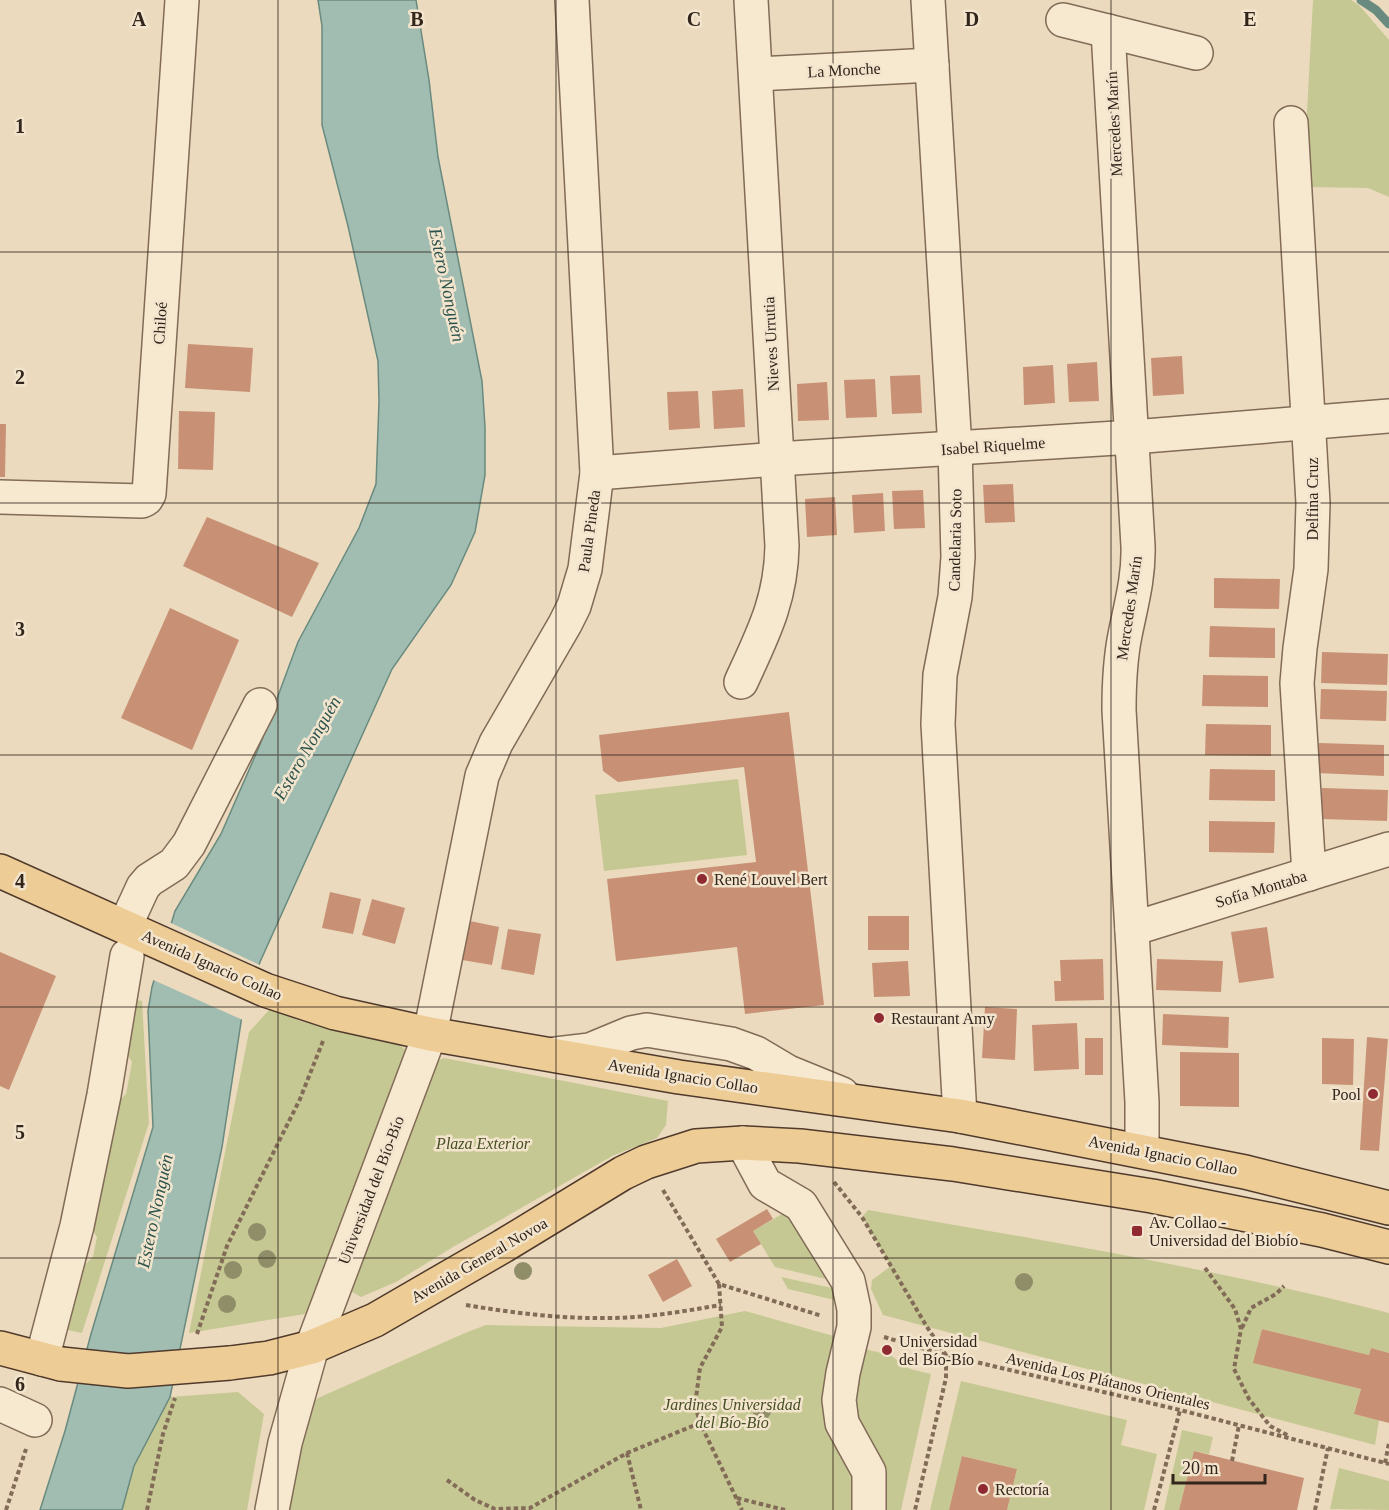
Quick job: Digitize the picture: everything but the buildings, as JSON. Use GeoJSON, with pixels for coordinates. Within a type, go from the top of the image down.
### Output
{"type":"FeatureCollection","features":[{"type":"Feature","properties":{"kind":"main road","name":"Avenida Ignacio Collao"},"geometry":{"type":"LineString","coordinates":[[0,871],[135,941],[265,990],[335,1013],[430,1034],[679,1077],[960,1116],[1245,1172],[1389,1208]]}},
{"type":"Feature","properties":{"kind":"main road","name":"Avenida General Novoa"},"geometry":{"type":"LineString","coordinates":[[0,1348],[52,1361],[128,1371],[269,1358],[312,1347],[394,1310],[646,1162],[696,1146],[743,1143],[800,1146],[953,1164],[1152,1196],[1310,1228],[1389,1247]]}},
{"type":"Feature","properties":{"kind":"street","name":"Chiloé"},"geometry":{"type":"LineString","coordinates":[[0,497],[142,501],[149,494],[182,0]]}},
{"type":"Feature","properties":{"kind":"street","name":"Paula Pineda"},"geometry":{"type":"LineString","coordinates":[[430,1034],[482,776],[496,743],[574,606],[585,569],[597,473],[572,0]]}},
{"type":"Feature","properties":{"kind":"street","name":"Nieves Urrutia"},"geometry":{"type":"LineString","coordinates":[[741,682],[768,622],[779,588],[782,546],[751,0]]}},
{"type":"Feature","properties":{"kind":"street","name":"Candelaria Soto"},"geometry":{"type":"LineString","coordinates":[[928,0],[955,448],[958,537],[957,578],[943,652],[938,697],[938,724],[960,1116]]}},
{"type":"Feature","properties":{"kind":"street"},"geometry":{"type":"LineString","coordinates":[[1063,20],[1196,53]]}},
{"type":"Feature","properties":{"kind":"street","name":"Mercedes Marín"},"geometry":{"type":"LineString","coordinates":[[1108,31],[1133,437],[1138,562],[1135,591],[1121,659],[1119,710],[1142,1102],[1142,1150]]}},
{"type":"Feature","properties":{"kind":"street","name":"La Monche"},"geometry":{"type":"LineString","coordinates":[[756,74],[932,65]]}},
{"type":"Feature","properties":{"kind":"street","name":"Delfina Cruz"},"geometry":{"type":"LineString","coordinates":[[1291,123],[1313,502],[1311,569],[1297,683],[1309,874]]}},
{"type":"Feature","properties":{"kind":"street","name":"Isabel Riquelme"},"geometry":{"type":"LineString","coordinates":[[597,473],[777,459],[1133,437],[1389,416]]}},
{"type":"Feature","properties":{"kind":"street"},"geometry":{"type":"LineString","coordinates":[[52,1361],[135,941],[143,887],[148,880],[174,864],[189,844],[260,705]]}},
{"type":"Feature","properties":{"kind":"street","name":"Sofía Montaba"},"geometry":{"type":"LineString","coordinates":[[1132,929],[1389,849]]}},
{"type":"Feature","properties":{"kind":"street","name":"Universidad del Bío-Bío"},"geometry":{"type":"LineString","coordinates":[[272,1510],[285,1443],[312,1347],[430,1034]]}},
{"type":"Feature","properties":{"kind":"street"},"geometry":{"type":"LineString","coordinates":[[743,1143],[765,1184],[801,1205],[848,1281],[854,1309],[854,1327],[839,1400],[842,1423],[869,1472],[869,1510]]}},
{"type":"Feature","properties":{"kind":"street"},"geometry":{"type":"LineString","coordinates":[[0,1404],[35,1420]]}},
{"type":"Feature","properties":{"kind":"path"},"geometry":{"type":"LineString","coordinates":[[197,1335],[227,1246],[300,1099],[323,1041]]}},
{"type":"Feature","properties":{"kind":"path"},"geometry":{"type":"LineString","coordinates":[[800,1146],[823,1168],[862,1217],[946,1355],[946,1378],[915,1510]]}},
{"type":"Feature","properties":{"kind":"path"},"geometry":{"type":"LineString","coordinates":[[646,1162],[719,1284],[722,1327],[700,1368],[695,1405],[700,1423],[742,1510]]}},
{"type":"Feature","properties":{"kind":"path"},"geometry":{"type":"LineString","coordinates":[[1205,1268],[1235,1309],[1241,1329]]}},
{"type":"Feature","properties":{"kind":"path","name":"Avenida Los Plátanos Orientales"},"geometry":{"type":"LineString","coordinates":[[719,1284],[946,1355],[1180,1410],[1387,1463]]}},
{"type":"Feature","properties":{"kind":"path"},"geometry":{"type":"LineString","coordinates":[[1284,1286],[1276,1294],[1251,1308],[1241,1329],[1234,1369],[1249,1399],[1270,1426],[1295,1440]]}},
{"type":"Feature","properties":{"kind":"path"},"geometry":{"type":"LineString","coordinates":[[463,1305],[530,1316],[610,1318],[644,1317],[721,1305]]}},
{"type":"Feature","properties":{"kind":"path"},"geometry":{"type":"LineString","coordinates":[[147,1510],[163,1434],[178,1390]]}},
{"type":"Feature","properties":{"kind":"path"},"geometry":{"type":"LineString","coordinates":[[1154,1510],[1180,1410]]}},
{"type":"Feature","properties":{"kind":"path"},"geometry":{"type":"LineString","coordinates":[[447,1480],[475,1500],[495,1509],[530,1508],[627,1453],[700,1423]]}},
{"type":"Feature","properties":{"kind":"path"},"geometry":{"type":"LineString","coordinates":[[1232,1461],[1239,1425]]}},
{"type":"Feature","properties":{"kind":"path"},"geometry":{"type":"LineString","coordinates":[[1387,1463],[1389,1443]]}},
{"type":"Feature","properties":{"kind":"path"},"geometry":{"type":"LineString","coordinates":[[1315,1510],[1328,1448]]}},
{"type":"Feature","properties":{"kind":"path"},"geometry":{"type":"LineString","coordinates":[[627,1453],[641,1510]]}},
{"type":"Feature","properties":{"kind":"path"},"geometry":{"type":"LineString","coordinates":[[736,1498],[785,1510]]}},
{"type":"Feature","properties":{"kind":"green space"},"geometry":{"type":"Polygon","coordinates":[[[1313,0],[1351,0],[1359,5],[1389,40],[1389,197],[1368,188],[1303,187],[1313,0]]]}},
{"type":"Feature","properties":{"kind":"green space"},"geometry":{"type":"Polygon","coordinates":[[[738,779],[747,855],[604,871],[595,795],[738,779]]]}},
{"type":"Feature","properties":{"kind":"green space"},"geometry":{"type":"Polygon","coordinates":[[[129,999],[142,1001],[149,1123],[82,1333],[68,1330],[62,1321],[74,1275],[93,1257],[97,1237],[87,1221],[112,1107],[126,1094],[132,1062],[121,1043],[129,999]]]}},
{"type":"Feature","properties":{"kind":"green space"},"geometry":{"type":"Polygon","coordinates":[[[270,1009],[303,1022],[400,1045],[412,1056],[318,1299],[305,1314],[189,1333],[249,1032],[270,1009]]]}},
{"type":"Feature","properties":{"kind":"green space","name":"Plaza Exterior"},"geometry":{"type":"Polygon","coordinates":[[[444,1058],[668,1101],[666,1125],[657,1138],[612,1156],[396,1282],[361,1297],[352,1292],[351,1285],[432,1063],[444,1058]]]}},
{"type":"Feature","properties":{"kind":"green space"},"geometry":{"type":"Polygon","coordinates":[[[868,1210],[1194,1269],[1389,1313],[1389,1353],[1371,1348],[1369,1355],[1262,1329],[1254,1362],[1361,1389],[1354,1414],[1379,1420],[1375,1445],[883,1315],[871,1289],[872,1280],[891,1266],[862,1217],[868,1210]]]}},
{"type":"Feature","properties":{"kind":"green space"},"geometry":{"type":"Polygon","coordinates":[[[786,1212],[826,1279],[775,1267],[753,1231],[786,1212]]]}},
{"type":"Feature","properties":{"kind":"green space"},"geometry":{"type":"Polygon","coordinates":[[[781,1277],[832,1288],[839,1301],[788,1289],[781,1277]]]}},
{"type":"Feature","properties":{"kind":"green space","name":"Jardines Universidad del Bío-Bío"},"geometry":{"type":"Polygon","coordinates":[[[745,1311],[844,1339],[859,1510],[285,1510],[303,1412],[318,1398],[465,1333],[486,1325],[661,1328],[745,1311]]]}},
{"type":"Feature","properties":{"kind":"green space"},"geometry":{"type":"Polygon","coordinates":[[[856,1347],[890,1355],[910,1369],[931,1374],[901,1510],[885,1510],[886,1489],[881,1463],[849,1391],[849,1379],[856,1347]]]}},
{"type":"Feature","properties":{"kind":"green space"},"geometry":{"type":"Polygon","coordinates":[[[961,1381],[1127,1420],[1121,1445],[1157,1454],[1144,1510],[1007,1510],[1017,1469],[963,1456],[949,1510],[930,1510],[961,1381]]]}},
{"type":"Feature","properties":{"kind":"green space"},"geometry":{"type":"Polygon","coordinates":[[[238,1392],[264,1414],[247,1510],[122,1510],[134,1466],[170,1397],[238,1392]]]}},
{"type":"Feature","properties":{"kind":"green space"},"geometry":{"type":"Polygon","coordinates":[[[1182,1430],[1213,1437],[1209,1454],[1194,1451],[1179,1510],[1164,1510],[1182,1430]]]}},
{"type":"Feature","properties":{"kind":"green space"},"geometry":{"type":"Polygon","coordinates":[[[1339,1468],[1389,1481],[1389,1510],[1330,1509],[1339,1468]]]}},
{"type":"Feature","properties":{"kind":"water","name":"Estero Nonguén"},"geometry":{"type":"Polygon","coordinates":[[[318,0],[416,0],[438,157],[482,381],[485,475],[475,532],[451,585],[392,669],[260,962],[243,1009],[222,1147],[170,1397],[134,1466],[122,1510],[40,1510],[153,1127],[148,1011],[152,987],[175,911],[221,834],[259,747],[298,642],[359,528],[376,484],[378,361],[348,226],[322,125],[322,26],[318,0]]]}},
{"type":"Feature","properties":{"kind":"pier"},"geometry":{"type":"Polygon","coordinates":[[[169,922],[262,966],[246,1010],[245,1021],[151,979],[169,922]]]}},
{"type":"Feature","properties":{"kind":"waterway"},"geometry":{"type":"LineString","coordinates":[[1361,0],[1376,10],[1389,24]]}},
{"type":"Feature","properties":{"kind":"place","name":"René Louvel Bert"},"geometry":{"type":"Point","coordinates":[702,879]}},
{"type":"Feature","properties":{"kind":"place","name":"Restaurant Amy"},"geometry":{"type":"Point","coordinates":[879,1018]}},
{"type":"Feature","properties":{"kind":"place","name":"Pool"},"geometry":{"type":"Point","coordinates":[1373,1094]}},
{"type":"Feature","properties":{"kind":"place","name":"Av. Collao - Universidad del Biobío"},"geometry":{"type":"Point","coordinates":[1137,1231]}},
{"type":"Feature","properties":{"kind":"place","name":"Universidad del Bío-Bío"},"geometry":{"type":"Point","coordinates":[887,1350]}},
{"type":"Feature","properties":{"kind":"place","name":"Rectoría"},"geometry":{"type":"Point","coordinates":[983,1489]}}]}
